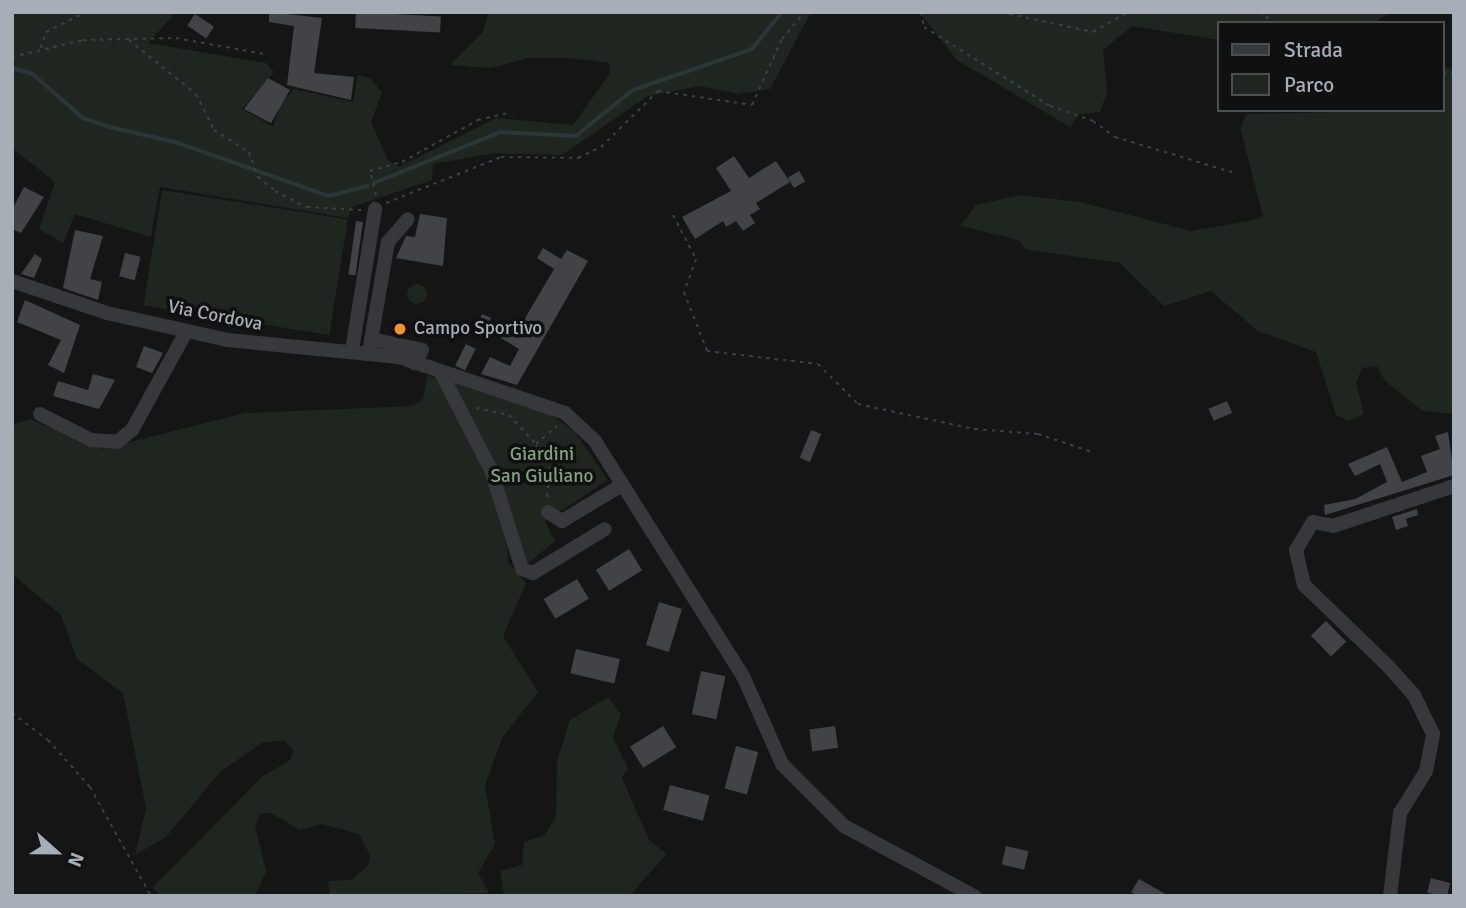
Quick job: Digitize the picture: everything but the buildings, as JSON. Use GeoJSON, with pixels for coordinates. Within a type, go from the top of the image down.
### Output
{"type":"FeatureCollection","features":[{"type":"Feature","properties":{"kind":"street"},"geometry":{"type":"LineString","coordinates":[[352,350],[375,209]]}},
{"type":"Feature","properties":{"kind":"street"},"geometry":{"type":"LineString","coordinates":[[370,345],[388,242],[408,219]]}},
{"type":"Feature","properties":{"kind":"street","name":"Via Cordova"},"geometry":{"type":"LineString","coordinates":[[12,281],[186,332],[272,346],[352,350],[370,345],[441,373],[565,413]]}},
{"type":"Feature","properties":{"kind":"street"},"geometry":{"type":"LineString","coordinates":[[40,414],[91,440],[117,442],[132,430],[186,332]]}},
{"type":"Feature","properties":{"kind":"street"},"geometry":{"type":"LineString","coordinates":[[441,373],[460,407],[503,500],[522,569],[533,573],[605,529]]}},
{"type":"Feature","properties":{"kind":"street"},"geometry":{"type":"LineString","coordinates":[[565,413],[590,434],[743,676],[782,764],[844,826],[974,896]]}},
{"type":"Feature","properties":{"kind":"street"},"geometry":{"type":"LineString","coordinates":[[548,512],[562,521],[622,485]]}},
{"type":"Feature","properties":{"kind":"street"},"geometry":{"type":"LineString","coordinates":[[1390,896],[1400,813],[1426,771],[1433,734],[1388,666],[1304,585],[1296,550],[1313,522],[1333,526],[1454,486]]}},
{"type":"Feature","properties":{"kind":"path"},"geometry":{"type":"LineString","coordinates":[[41,49],[46,32],[86,12]]}},
{"type":"Feature","properties":{"kind":"path"},"geometry":{"type":"LineString","coordinates":[[509,113],[478,120],[402,162],[370,171],[380,206],[501,157],[578,158],[600,147],[658,91],[752,104],[782,39],[805,12]]}},
{"type":"Feature","properties":{"kind":"path"},"geometry":{"type":"LineString","coordinates":[[920,12],[924,27],[1050,106],[1093,121],[1115,137],[1235,173]]}},
{"type":"Feature","properties":{"kind":"path"},"geometry":{"type":"LineString","coordinates":[[1001,12],[1093,32],[1128,12]]}},
{"type":"Feature","properties":{"kind":"path"},"geometry":{"type":"LineString","coordinates":[[12,57],[41,49],[176,38],[265,54]]}},
{"type":"Feature","properties":{"kind":"path"},"geometry":{"type":"LineString","coordinates":[[129,40],[196,94],[214,130],[248,152],[258,177],[275,191],[307,207],[375,209]]}},
{"type":"Feature","properties":{"kind":"path"},"geometry":{"type":"LineString","coordinates":[[673,215],[696,259],[684,292],[707,351],[818,364],[858,404],[975,429],[1038,434],[1092,452]]}},
{"type":"Feature","properties":{"kind":"path"},"geometry":{"type":"LineString","coordinates":[[460,407],[509,415],[536,444],[550,468],[548,512]]}},
{"type":"Feature","properties":{"kind":"path"},"geometry":{"type":"LineString","coordinates":[[536,444],[565,413]]}},
{"type":"Feature","properties":{"kind":"path"},"geometry":{"type":"LineString","coordinates":[[12,713],[48,740],[90,787],[151,896]]}},
{"type":"Feature","properties":{"kind":"green space"},"geometry":{"type":"Polygon","coordinates":[[[12,12],[176,12],[148,43],[266,63],[274,72],[242,109],[273,127],[280,105],[294,89],[353,102],[358,75],[370,78],[382,92],[371,122],[388,160],[399,167],[496,118],[573,125],[610,73],[609,63],[568,58],[528,58],[491,68],[450,65],[483,32],[489,12],[811,12],[770,89],[738,94],[700,86],[648,96],[562,155],[495,153],[433,164],[432,180],[352,207],[348,218],[160,187],[151,237],[75,214],[63,243],[39,229],[55,182],[12,148],[12,12]]]}},
{"type":"Feature","properties":{"kind":"green space"},"geometry":{"type":"Polygon","coordinates":[[[919,12],[1390,12],[1377,21],[1218,21],[1218,40],[1132,26],[1103,50],[1107,92],[1100,112],[1080,114],[1070,127],[957,60],[919,12]]]}},
{"type":"Feature","properties":{"kind":"green space"},"geometry":{"type":"Polygon","coordinates":[[[1445,67],[1454,69],[1454,414],[1423,411],[1385,381],[1377,366],[1362,368],[1356,383],[1364,414],[1349,421],[1336,415],[1316,352],[1258,331],[1211,291],[1164,306],[1120,263],[1025,249],[1019,240],[960,226],[976,205],[1020,195],[1080,202],[1191,231],[1254,220],[1263,216],[1240,128],[1247,114],[1445,112],[1445,67]]]}},
{"type":"Feature","properties":{"kind":"green space"},"geometry":{"type":"Polygon","coordinates":[[[162,190],[348,219],[329,335],[144,306],[162,190]]]}},
{"type":"Feature","properties":{"kind":"green space"},"geometry":{"type":"Polygon","coordinates":[[[413,284],[421,284],[427,294],[421,304],[413,304],[407,298],[407,290],[413,284]]]}},
{"type":"Feature","properties":{"kind":"green space"},"geometry":{"type":"Polygon","coordinates":[[[427,376],[440,379],[500,502],[509,563],[526,583],[503,636],[538,692],[502,738],[485,785],[495,844],[478,873],[489,893],[330,896],[328,881],[351,880],[368,866],[370,855],[359,834],[322,824],[300,830],[271,813],[260,814],[255,826],[266,872],[256,894],[160,896],[153,887],[263,776],[290,760],[293,750],[285,741],[263,742],[220,772],[166,837],[135,855],[146,808],[123,693],[77,659],[61,615],[12,574],[12,425],[30,419],[102,449],[245,413],[413,406],[423,399],[427,376]]]}},
{"type":"Feature","properties":{"kind":"green space","name":"Giardini San Giuliano"},"geometry":{"type":"Polygon","coordinates":[[[448,381],[551,415],[575,432],[608,480],[545,521],[555,541],[523,567],[448,381]]]}},
{"type":"Feature","properties":{"kind":"green space"},"geometry":{"type":"Polygon","coordinates":[[[608,697],[621,714],[613,737],[628,769],[622,778],[649,840],[667,854],[629,896],[504,896],[500,871],[522,865],[524,842],[545,835],[556,816],[557,761],[570,720],[608,697]]]}},
{"type":"Feature","properties":{"kind":"waterway"},"geometry":{"type":"LineString","coordinates":[[374,183],[501,132],[576,136],[633,90],[752,49],[782,12]]}},
{"type":"Feature","properties":{"kind":"waterway"},"geometry":{"type":"LineString","coordinates":[[12,68],[33,74],[83,118],[110,127],[175,142],[329,196],[368,186]]}},
{"type":"Feature","properties":{"kind":"place","name":"Campo Sportivo"},"geometry":{"type":"Point","coordinates":[400,329]}}]}
